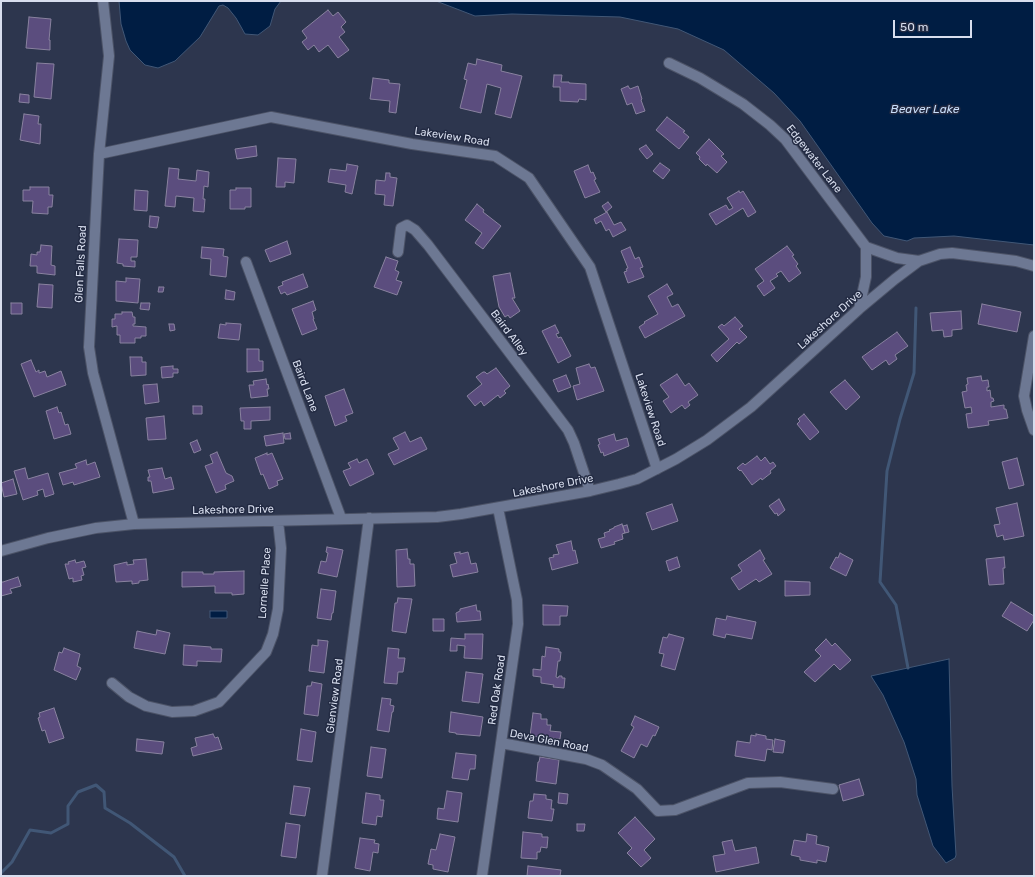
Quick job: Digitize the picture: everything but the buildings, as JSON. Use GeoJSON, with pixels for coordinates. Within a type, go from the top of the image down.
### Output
{"type":"FeatureCollection","features":[{"type":"Feature","properties":{"kind":"street","name":"Glen Falls Road"},"geometry":{"type":"LineString","coordinates":[[103,1],[109,56],[99,154],[89,347],[93,373],[134,524]]}},
{"type":"Feature","properties":{"kind":"street","name":"Edgewater Lane"},"geometry":{"type":"LineString","coordinates":[[669,63],[700,78],[743,104],[785,139],[866,247]]}},
{"type":"Feature","properties":{"kind":"street","name":"Lakeview Road"},"geometry":{"type":"LineString","coordinates":[[99,154],[271,117],[412,144],[495,156],[529,178],[590,267],[657,469]]}},
{"type":"Feature","properties":{"kind":"street","name":"Baird Alley"},"geometry":{"type":"LineString","coordinates":[[398,252],[401,228],[407,225],[415,230],[428,245],[568,430],[574,443],[590,491]]}},
{"type":"Feature","properties":{"kind":"street"},"geometry":{"type":"LineString","coordinates":[[859,309],[866,277],[866,247],[897,258],[919,261]]}},
{"type":"Feature","properties":{"kind":"street","name":"Lakeshore Drive"},"geometry":{"type":"LineString","coordinates":[[1,551],[48,538],[134,524],[341,518],[437,517],[498,508],[590,491],[637,479],[676,459],[706,440],[751,407],[859,309],[895,278],[919,261],[940,254],[952,253],[1016,261],[1034,266]]}},
{"type":"Feature","properties":{"kind":"street","name":"Baird Lane"},"geometry":{"type":"LineString","coordinates":[[246,262],[341,518]]}},
{"type":"Feature","properties":{"kind":"street"},"geometry":{"type":"LineString","coordinates":[[1034,336],[1024,396],[1034,430]]}},
{"type":"Feature","properties":{"kind":"street","name":"Red Oak Road"},"geometry":{"type":"LineString","coordinates":[[482,876],[518,624],[517,600],[498,508]]}},
{"type":"Feature","properties":{"kind":"street","name":"Glenview Road"},"geometry":{"type":"LineString","coordinates":[[322,876],[369,518]]}},
{"type":"Feature","properties":{"kind":"street","name":"Lornelle Place"},"geometry":{"type":"LineString","coordinates":[[112,682],[129,697],[146,706],[172,712],[194,711],[219,702],[266,652],[272,634],[278,609],[281,548],[278,521]]}},
{"type":"Feature","properties":{"kind":"street","name":"Deva Glen Road"},"geometry":{"type":"LineString","coordinates":[[501,743],[586,759],[602,765],[637,789],[658,811],[675,810],[748,783],[780,782],[833,789]]}},
{"type":"Feature","properties":{"kind":"water"},"geometry":{"type":"Polygon","coordinates":[[[119,1],[281,1],[275,9],[270,26],[258,35],[245,34],[236,18],[228,8],[223,5],[219,6],[200,37],[175,61],[158,68],[145,65],[130,50],[121,24],[119,1]]]}},
{"type":"Feature","properties":{"kind":"water","name":"Beaver Lake"},"geometry":{"type":"Polygon","coordinates":[[[436,1],[1034,1],[1034,245],[954,236],[914,238],[907,241],[884,236],[872,223],[800,121],[774,93],[724,50],[678,29],[620,17],[512,14],[475,16],[436,1]]]}},
{"type":"Feature","properties":{"kind":"water"},"geometry":{"type":"Polygon","coordinates":[[[210,611],[227,611],[227,618],[210,618],[210,611]]]}},
{"type":"Feature","properties":{"kind":"water"},"geometry":{"type":"Polygon","coordinates":[[[949,659],[952,786],[956,855],[955,858],[946,863],[933,846],[917,795],[916,779],[904,742],[883,695],[871,676],[949,659]]]}},
{"type":"Feature","properties":{"kind":"waterway"},"geometry":{"type":"LineString","coordinates":[[908,668],[896,605],[880,582],[887,471],[900,419],[914,373],[916,308]]}},
{"type":"Feature","properties":{"kind":"waterway"},"geometry":{"type":"LineString","coordinates":[[1,873],[12,862],[30,830],[51,833],[68,824],[68,806],[78,792],[96,785],[104,792],[105,808],[130,823],[174,857],[185,876]]}}]}
